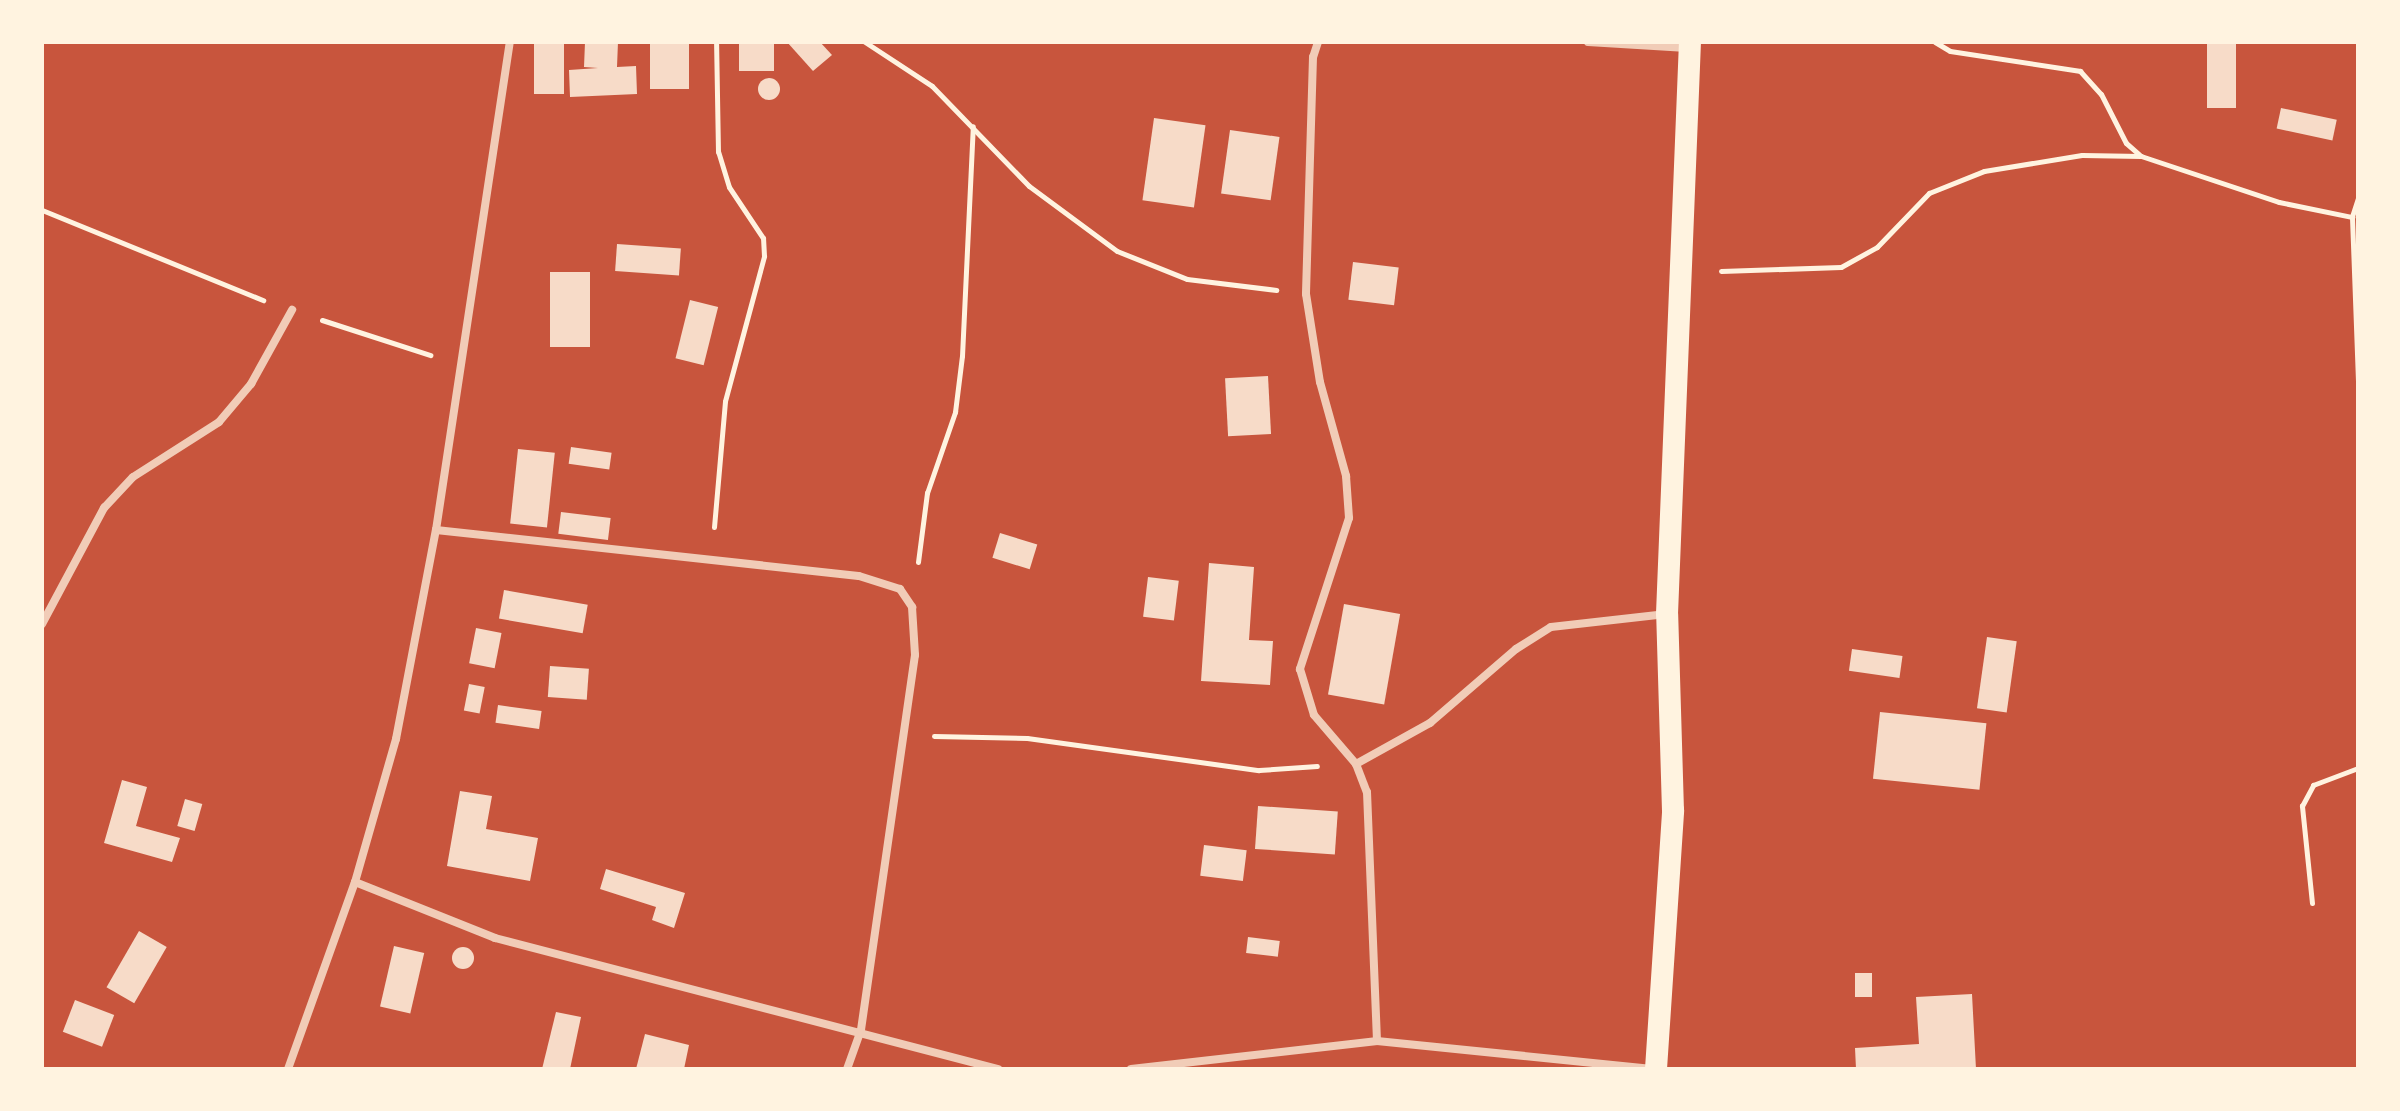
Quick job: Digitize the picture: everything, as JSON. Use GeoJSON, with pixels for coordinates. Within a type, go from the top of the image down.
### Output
{"type":"FeatureCollection","features":[{"type":"Feature","properties":{"kind":"highway"},"geometry":{"type":"LineString","coordinates":[[1656,1069],[1673,811],[1667,614],[1684,270],[1690,45]]}},
{"type":"Feature","properties":{"kind":"street"},"geometry":{"type":"LineString","coordinates":[[288,1069],[355,882],[396,739],[436,530],[447,431],[463,365],[473,260],[510,42]]}},
{"type":"Feature","properties":{"kind":"street"},"geometry":{"type":"LineString","coordinates":[[1318,42],[1313,57],[1306,294],[1320,382],[1346,476],[1349,518],[1300,669],[1314,715],[1356,764],[1367,792],[1373,851],[1377,1041]]}},
{"type":"Feature","properties":{"kind":"street"},"geometry":{"type":"LineString","coordinates":[[1588,42],[1690,45]]}},
{"type":"Feature","properties":{"kind":"street"},"geometry":{"type":"LineString","coordinates":[[42,624],[104,508],[133,477],[219,422],[251,384],[292,310]]}},
{"type":"Feature","properties":{"kind":"street"},"geometry":{"type":"LineString","coordinates":[[436,530],[859,576],[900,589],[912,607],[915,655],[861,1030],[847,1069]]}},
{"type":"Feature","properties":{"kind":"street"},"geometry":{"type":"LineString","coordinates":[[1356,764],[1430,723],[1516,649],[1551,627],[1667,614]]}},
{"type":"Feature","properties":{"kind":"street"},"geometry":{"type":"LineString","coordinates":[[355,882],[495,938],[861,1030],[998,1069]]}},
{"type":"Feature","properties":{"kind":"street"},"geometry":{"type":"LineString","coordinates":[[1131,1069],[1377,1041],[1656,1069]]}},
{"type":"Feature","properties":{"kind":"path"},"geometry":{"type":"LineString","coordinates":[[711,562],[725,401],[764,256],[763,238],[729,187],[718,152],[716,42]]}},
{"type":"Feature","properties":{"kind":"path"},"geometry":{"type":"LineString","coordinates":[[865,42],[932,86],[974,125],[1029,186],[1117,251],[1187,279],[1306,294]]}},
{"type":"Feature","properties":{"kind":"path"},"geometry":{"type":"LineString","coordinates":[[1935,42],[1950,51],[2080,71],[2101,94],[2126,143],[2141,156]]}},
{"type":"Feature","properties":{"kind":"path"},"geometry":{"type":"LineString","coordinates":[[912,607],[927,493],[955,412],[959,384],[974,125]]}},
{"type":"Feature","properties":{"kind":"path"},"geometry":{"type":"LineString","coordinates":[[1684,270],[1841,267],[1877,247],[1929,193],[1984,171],[2082,155],[2141,156],[2279,202],[2352,217]]}},
{"type":"Feature","properties":{"kind":"path"},"geometry":{"type":"LineString","coordinates":[[2358,198],[2352,217],[2358,383]]}},
{"type":"Feature","properties":{"kind":"path"},"geometry":{"type":"LineString","coordinates":[[42,210],[292,310],[463,365]]}},
{"type":"Feature","properties":{"kind":"path"},"geometry":{"type":"LineString","coordinates":[[905,735],[1027,738],[1259,770],[1356,764]]}},
{"type":"Feature","properties":{"kind":"path"},"geometry":{"type":"LineString","coordinates":[[2312,903],[2302,806],[2313,785],[2358,768]]}},
{"type":"Feature","properties":{"kind":"building"},"geometry":{"type":"Polygon","coordinates":[[[534,42],[564,42],[564,94],[534,94],[534,42]]]}},
{"type":"Feature","properties":{"kind":"building"},"geometry":{"type":"Polygon","coordinates":[[[585,42],[618,42],[617,67],[636,66],[637,94],[570,97],[569,70],[598,68],[584,67],[585,42]]]}},
{"type":"Feature","properties":{"kind":"building"},"geometry":{"type":"Polygon","coordinates":[[[650,42],[689,42],[689,89],[650,89],[650,42]]]}},
{"type":"Feature","properties":{"kind":"building"},"geometry":{"type":"Polygon","coordinates":[[[739,42],[774,42],[774,71],[739,71],[739,42]]]}},
{"type":"Feature","properties":{"kind":"building"},"geometry":{"type":"Polygon","coordinates":[[[787,42],[820,42],[832,55],[813,71],[787,42]]]}},
{"type":"Feature","properties":{"kind":"building"},"geometry":{"type":"Polygon","coordinates":[[[2207,42],[2236,42],[2236,108],[2207,108],[2207,42]]]}},
{"type":"Feature","properties":{"kind":"building"},"geometry":{"type":"Polygon","coordinates":[[[769,78],[777,81],[780,89],[777,97],[769,100],[761,97],[758,89],[761,81],[769,78]]]}},
{"type":"Feature","properties":{"kind":"building"},"geometry":{"type":"Polygon","coordinates":[[[2281,108],[2337,120],[2332,140],[2277,129],[2281,108]]]}},
{"type":"Feature","properties":{"kind":"building"},"geometry":{"type":"Polygon","coordinates":[[[1154,118],[1205,125],[1194,207],[1142,200],[1154,118]]]}},
{"type":"Feature","properties":{"kind":"building"},"geometry":{"type":"Polygon","coordinates":[[[1230,130],[1280,137],[1271,200],[1221,193],[1230,130]]]}},
{"type":"Feature","properties":{"kind":"building"},"geometry":{"type":"Polygon","coordinates":[[[617,244],[681,248],[679,275],[615,271],[617,244]]]}},
{"type":"Feature","properties":{"kind":"building"},"geometry":{"type":"Polygon","coordinates":[[[1353,262],[1399,268],[1394,305],[1348,300],[1353,262]]]}},
{"type":"Feature","properties":{"kind":"building"},"geometry":{"type":"Polygon","coordinates":[[[550,272],[590,272],[590,347],[550,347],[550,272]]]}},
{"type":"Feature","properties":{"kind":"building"},"geometry":{"type":"Polygon","coordinates":[[[690,300],[718,307],[704,365],[675,358],[690,300]]]}},
{"type":"Feature","properties":{"kind":"building"},"geometry":{"type":"Polygon","coordinates":[[[1268,376],[1271,434],[1228,436],[1225,378],[1268,376]]]}},
{"type":"Feature","properties":{"kind":"building"},"geometry":{"type":"Polygon","coordinates":[[[571,447],[612,453],[609,470],[569,464],[571,447]]]}},
{"type":"Feature","properties":{"kind":"building"},"geometry":{"type":"Polygon","coordinates":[[[518,449],[555,453],[547,527],[510,524],[518,449]]]}},
{"type":"Feature","properties":{"kind":"building"},"geometry":{"type":"Polygon","coordinates":[[[561,512],[611,518],[608,540],[558,534],[561,512]]]}},
{"type":"Feature","properties":{"kind":"building"},"geometry":{"type":"Polygon","coordinates":[[[1000,533],[1037,544],[1030,569],[992,558],[1000,533]]]}},
{"type":"Feature","properties":{"kind":"building"},"geometry":{"type":"Polygon","coordinates":[[[1209,563],[1254,567],[1249,640],[1273,641],[1270,685],[1201,681],[1209,563]]]}},
{"type":"Feature","properties":{"kind":"building"},"geometry":{"type":"Polygon","coordinates":[[[1148,577],[1179,581],[1174,620],[1143,617],[1148,577]]]}},
{"type":"Feature","properties":{"kind":"building"},"geometry":{"type":"Polygon","coordinates":[[[504,590],[588,605],[583,633],[499,619],[504,590]]]}},
{"type":"Feature","properties":{"kind":"building"},"geometry":{"type":"Polygon","coordinates":[[[1344,604],[1400,614],[1384,705],[1328,695],[1344,604]]]}},
{"type":"Feature","properties":{"kind":"building"},"geometry":{"type":"Polygon","coordinates":[[[476,628],[502,633],[495,668],[469,663],[476,628]]]}},
{"type":"Feature","properties":{"kind":"building"},"geometry":{"type":"Polygon","coordinates":[[[1987,637],[2017,641],[2007,712],[1977,708],[1987,637]]]}},
{"type":"Feature","properties":{"kind":"building"},"geometry":{"type":"Polygon","coordinates":[[[1852,649],[1903,656],[1899,678],[1849,671],[1852,649]]]}},
{"type":"Feature","properties":{"kind":"building"},"geometry":{"type":"Polygon","coordinates":[[[550,666],[589,669],[587,700],[548,697],[550,666]]]}},
{"type":"Feature","properties":{"kind":"building"},"geometry":{"type":"Polygon","coordinates":[[[469,684],[485,687],[480,714],[464,711],[469,684]]]}},
{"type":"Feature","properties":{"kind":"building"},"geometry":{"type":"Polygon","coordinates":[[[498,705],[542,711],[539,729],[495,723],[498,705]]]}},
{"type":"Feature","properties":{"kind":"building"},"geometry":{"type":"Polygon","coordinates":[[[1880,712],[1986,723],[1979,790],[1873,779],[1880,712]]]}},
{"type":"Feature","properties":{"kind":"building"},"geometry":{"type":"Polygon","coordinates":[[[122,780],[147,787],[136,826],[180,838],[172,862],[104,843],[122,780]]]}},
{"type":"Feature","properties":{"kind":"building"},"geometry":{"type":"Polygon","coordinates":[[[460,791],[492,796],[486,829],[538,838],[530,881],[447,866],[460,791]]]}},
{"type":"Feature","properties":{"kind":"building"},"geometry":{"type":"Polygon","coordinates":[[[185,799],[202,804],[195,831],[177,826],[185,799]]]}},
{"type":"Feature","properties":{"kind":"building"},"geometry":{"type":"Polygon","coordinates":[[[1258,806],[1338,812],[1335,854],[1255,849],[1258,806]]]}},
{"type":"Feature","properties":{"kind":"building"},"geometry":{"type":"Polygon","coordinates":[[[1204,845],[1247,850],[1243,881],[1200,876],[1204,845]]]}},
{"type":"Feature","properties":{"kind":"building"},"geometry":{"type":"Polygon","coordinates":[[[606,869],[685,893],[674,928],[652,920],[656,907],[600,889],[606,869]]]}},
{"type":"Feature","properties":{"kind":"building"},"geometry":{"type":"Polygon","coordinates":[[[139,931],[167,947],[134,1003],[106,987],[139,931]]]}},
{"type":"Feature","properties":{"kind":"building"},"geometry":{"type":"Polygon","coordinates":[[[1248,937],[1280,941],[1278,957],[1246,953],[1248,937]]]}},
{"type":"Feature","properties":{"kind":"building"},"geometry":{"type":"Polygon","coordinates":[[[394,946],[424,953],[410,1013],[380,1006],[394,946]]]}},
{"type":"Feature","properties":{"kind":"building"},"geometry":{"type":"Polygon","coordinates":[[[463,947],[471,950],[474,958],[471,966],[463,969],[455,966],[452,958],[455,950],[463,947]]]}},
{"type":"Feature","properties":{"kind":"building"},"geometry":{"type":"Polygon","coordinates":[[[1855,973],[1872,973],[1872,997],[1855,997],[1855,973]]]}},
{"type":"Feature","properties":{"kind":"building"},"geometry":{"type":"Polygon","coordinates":[[[1972,994],[1976,1069],[1856,1069],[1855,1048],[1919,1044],[1916,997],[1972,994]]]}},
{"type":"Feature","properties":{"kind":"building"},"geometry":{"type":"Polygon","coordinates":[[[75,1000],[114,1015],[102,1047],[63,1032],[75,1000]]]}},
{"type":"Feature","properties":{"kind":"building"},"geometry":{"type":"Polygon","coordinates":[[[556,1012],[581,1017],[570,1069],[542,1069],[556,1012]]]}},
{"type":"Feature","properties":{"kind":"building"},"geometry":{"type":"Polygon","coordinates":[[[645,1034],[689,1045],[684,1069],[636,1069],[645,1034]]]}}]}
